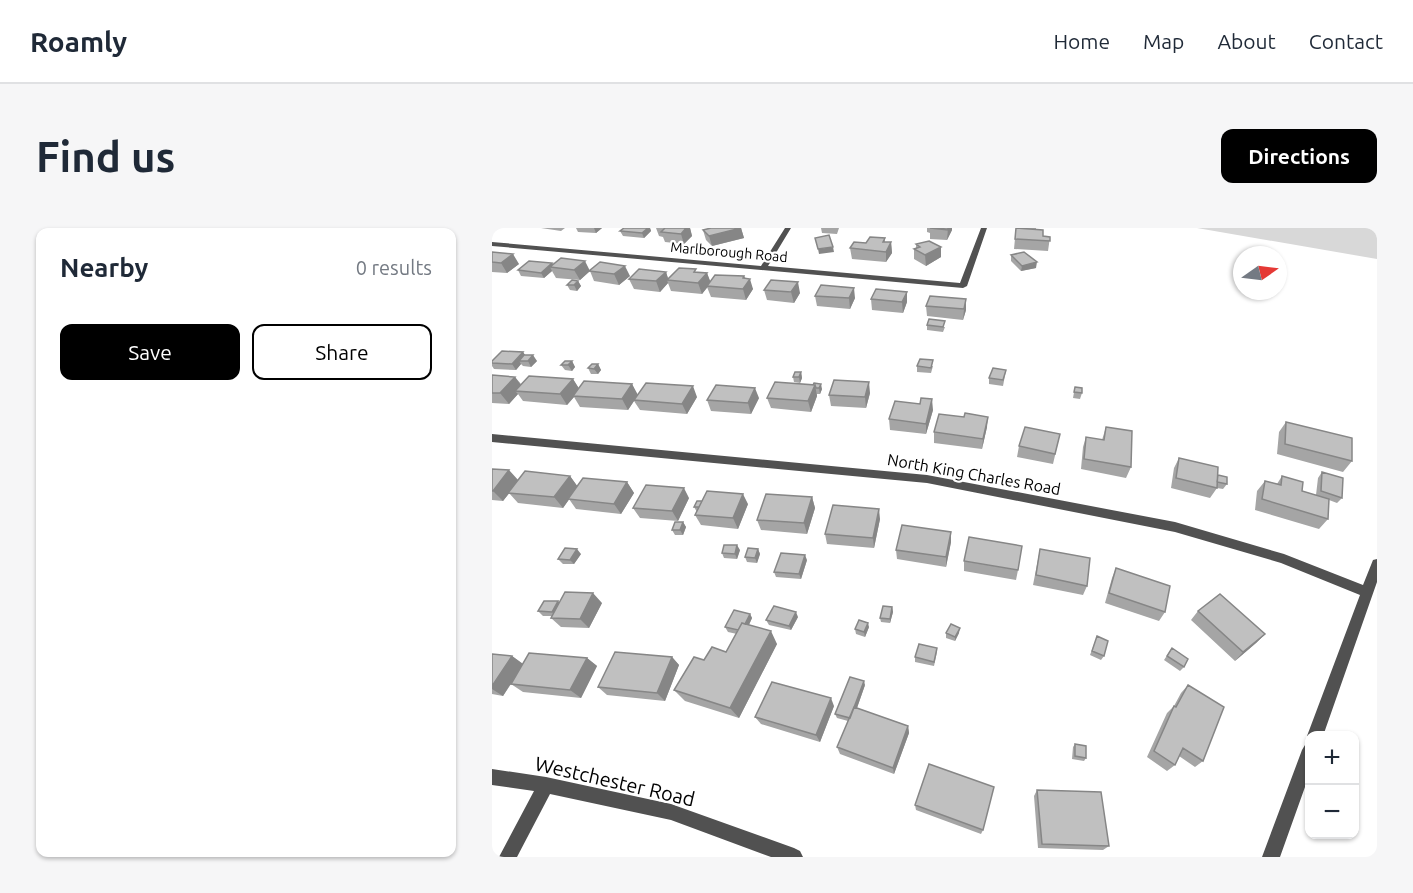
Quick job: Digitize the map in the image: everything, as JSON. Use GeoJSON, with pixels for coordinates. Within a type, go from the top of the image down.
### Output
{"type":"FeatureCollection","features":[{"type":"Feature","properties":{"kind":"street"},"geometry":{"type":"LineString","coordinates":[[763,268],[788,228]]}},
{"type":"Feature","properties":{"kind":"street","name":"Marlborough Road"},"geometry":{"type":"LineString","coordinates":[[492,244],[963,286],[984,228]]}},
{"type":"Feature","properties":{"kind":"street","name":"North King Charles Road"},"geometry":{"type":"LineString","coordinates":[[492,438],[927,479],[1175,527],[1284,559],[1366,592]]}},
{"type":"Feature","properties":{"kind":"street"},"geometry":{"type":"LineString","coordinates":[[1316,731],[1377,564]]}},
{"type":"Feature","properties":{"kind":"street"},"geometry":{"type":"LineString","coordinates":[[1271,857],[1305,764]]}},
{"type":"Feature","properties":{"kind":"street","name":"Westchester Road"},"geometry":{"type":"LineString","coordinates":[[492,777],[546,785],[671,812],[794,857]]}},
{"type":"Feature","properties":{"kind":"street"},"geometry":{"type":"LineString","coordinates":[[508,857],[546,785]]}},
{"type":"Feature","properties":{"kind":"shaded area"},"geometry":{"type":"Polygon","coordinates":[[[1197,228],[1377,228],[1377,259],[1197,228]]]}},
{"type":"Feature","properties":{"kind":"building"},"geometry":{"type":"Polygon","coordinates":[[[624,228],[648,228],[642,233],[620,231],[624,228]]]}},
{"type":"Feature","properties":{"kind":"building"},"geometry":{"type":"Polygon","coordinates":[[[665,228],[686,228],[681,234],[661,232],[665,228]]]}},
{"type":"Feature","properties":{"kind":"building"},"geometry":{"type":"Polygon","coordinates":[[[741,228],[709,236],[703,230],[741,228]]]}},
{"type":"Feature","properties":{"kind":"building"},"geometry":{"type":"Polygon","coordinates":[[[1016,228],[1043,230],[1043,236],[1050,237],[1050,241],[1015,239],[1016,228]]]}},
{"type":"Feature","properties":{"kind":"building"},"geometry":{"type":"Polygon","coordinates":[[[829,235],[833,247],[818,249],[815,238],[829,235]]]}},
{"type":"Feature","properties":{"kind":"building"},"geometry":{"type":"Polygon","coordinates":[[[870,237],[885,238],[883,242],[891,242],[886,252],[850,248],[854,242],[866,243],[870,237]]]}},
{"type":"Feature","properties":{"kind":"building"},"geometry":{"type":"Polygon","coordinates":[[[929,241],[941,247],[925,255],[914,249],[920,247],[916,244],[929,241]]]}},
{"type":"Feature","properties":{"kind":"building"},"geometry":{"type":"Polygon","coordinates":[[[492,252],[513,254],[501,263],[492,262],[492,252]]]}},
{"type":"Feature","properties":{"kind":"building"},"geometry":{"type":"Polygon","coordinates":[[[1024,252],[1037,262],[1022,266],[1011,255],[1024,252]]]}},
{"type":"Feature","properties":{"kind":"building"},"geometry":{"type":"Polygon","coordinates":[[[561,258],[585,261],[574,270],[550,267],[561,258]]]}},
{"type":"Feature","properties":{"kind":"building"},"geometry":{"type":"Polygon","coordinates":[[[529,261],[552,263],[541,273],[518,270],[529,261]]]}},
{"type":"Feature","properties":{"kind":"building"},"geometry":{"type":"Polygon","coordinates":[[[600,262],[625,266],[614,274],[589,271],[600,262]]]}},
{"type":"Feature","properties":{"kind":"building"},"geometry":{"type":"Polygon","coordinates":[[[679,268],[696,269],[694,272],[707,273],[698,283],[667,280],[679,268]]]}},
{"type":"Feature","properties":{"kind":"building"},"geometry":{"type":"Polygon","coordinates":[[[639,269],[666,272],[656,281],[629,279],[639,269]]]}},
{"type":"Feature","properties":{"kind":"building"},"geometry":{"type":"Polygon","coordinates":[[[715,275],[744,276],[743,278],[750,279],[743,289],[707,286],[715,275]]]}},
{"type":"Feature","properties":{"kind":"building"},"geometry":{"type":"Polygon","coordinates":[[[572,280],[578,281],[574,285],[567,285],[572,280]]]}},
{"type":"Feature","properties":{"kind":"building"},"geometry":{"type":"Polygon","coordinates":[[[771,280],[798,282],[791,292],[764,290],[771,280]]]}},
{"type":"Feature","properties":{"kind":"building"},"geometry":{"type":"Polygon","coordinates":[[[821,285],[854,288],[849,298],[815,296],[821,285]]]}},
{"type":"Feature","properties":{"kind":"building"},"geometry":{"type":"Polygon","coordinates":[[[876,289],[907,292],[902,302],[871,299],[876,289]]]}},
{"type":"Feature","properties":{"kind":"building"},"geometry":{"type":"Polygon","coordinates":[[[930,296],[966,299],[964,309],[926,306],[930,296]]]}},
{"type":"Feature","properties":{"kind":"building"},"geometry":{"type":"Polygon","coordinates":[[[929,319],[945,321],[943,327],[927,325],[929,319]]]}},
{"type":"Feature","properties":{"kind":"building"},"geometry":{"type":"Polygon","coordinates":[[[502,351],[523,352],[512,364],[492,363],[502,351]]]}},
{"type":"Feature","properties":{"kind":"building"},"geometry":{"type":"Polygon","coordinates":[[[524,355],[533,355],[528,361],[519,361],[524,355]]]}},
{"type":"Feature","properties":{"kind":"building"},"geometry":{"type":"Polygon","coordinates":[[[920,359],[933,360],[931,368],[917,366],[920,359]]]}},
{"type":"Feature","properties":{"kind":"building"},"geometry":{"type":"Polygon","coordinates":[[[565,361],[572,361],[568,365],[561,365],[565,361]]]}},
{"type":"Feature","properties":{"kind":"building"},"geometry":{"type":"Polygon","coordinates":[[[592,364],[598,364],[594,369],[588,368],[592,364]]]}},
{"type":"Feature","properties":{"kind":"building"},"geometry":{"type":"Polygon","coordinates":[[[993,368],[1006,370],[1003,380],[989,378],[993,368]]]}},
{"type":"Feature","properties":{"kind":"building"},"geometry":{"type":"Polygon","coordinates":[[[795,372],[801,372],[799,377],[793,377],[795,372]]]}},
{"type":"Feature","properties":{"kind":"building"},"geometry":{"type":"Polygon","coordinates":[[[492,375],[515,377],[500,393],[492,393],[492,375]]]}},
{"type":"Feature","properties":{"kind":"building"},"geometry":{"type":"Polygon","coordinates":[[[529,376],[573,379],[560,394],[515,391],[529,376]]]}},
{"type":"Feature","properties":{"kind":"building"},"geometry":{"type":"Polygon","coordinates":[[[834,380],[869,382],[865,397],[829,395],[834,380]]]}},
{"type":"Feature","properties":{"kind":"building"},"geometry":{"type":"Polygon","coordinates":[[[584,381],[632,384],[622,399],[573,396],[584,381]]]}},
{"type":"Feature","properties":{"kind":"building"},"geometry":{"type":"Polygon","coordinates":[[[775,382],[815,385],[808,401],[767,398],[775,382]]]}},
{"type":"Feature","properties":{"kind":"building"},"geometry":{"type":"Polygon","coordinates":[[[646,383],[693,386],[682,404],[634,400],[646,383]]]}},
{"type":"Feature","properties":{"kind":"building"},"geometry":{"type":"Polygon","coordinates":[[[814,383],[821,384],[819,388],[813,385],[814,383]]]}},
{"type":"Feature","properties":{"kind":"building"},"geometry":{"type":"Polygon","coordinates":[[[716,385],[755,388],[748,403],[707,400],[716,385]]]}},
{"type":"Feature","properties":{"kind":"building"},"geometry":{"type":"Polygon","coordinates":[[[1075,387],[1082,388],[1082,393],[1074,392],[1075,387]]]}},
{"type":"Feature","properties":{"kind":"building"},"geometry":{"type":"Polygon","coordinates":[[[921,398],[932,399],[926,424],[889,419],[895,401],[920,404],[921,398]]]}},
{"type":"Feature","properties":{"kind":"building"},"geometry":{"type":"Polygon","coordinates":[[[965,413],[988,417],[983,439],[934,432],[939,414],[964,417],[965,413]]]}},
{"type":"Feature","properties":{"kind":"building"},"geometry":{"type":"Polygon","coordinates":[[[1286,422],[1352,438],[1352,461],[1285,444],[1286,422]]]}},
{"type":"Feature","properties":{"kind":"building"},"geometry":{"type":"Polygon","coordinates":[[[1025,427],[1060,434],[1055,454],[1019,446],[1025,427]]]}},
{"type":"Feature","properties":{"kind":"building"},"geometry":{"type":"Polygon","coordinates":[[[1106,427],[1132,431],[1131,467],[1084,459],[1086,437],[1104,440],[1106,427]]]}},
{"type":"Feature","properties":{"kind":"building"},"geometry":{"type":"Polygon","coordinates":[[[1179,458],[1218,467],[1217,488],[1176,478],[1179,458]]]}},
{"type":"Feature","properties":{"kind":"building"},"geometry":{"type":"Polygon","coordinates":[[[492,469],[509,470],[493,491],[492,491],[492,469]]]}},
{"type":"Feature","properties":{"kind":"building"},"geometry":{"type":"Polygon","coordinates":[[[525,471],[570,476],[554,497],[508,493],[525,471]]]}},
{"type":"Feature","properties":{"kind":"building"},"geometry":{"type":"Polygon","coordinates":[[[1322,472],[1343,478],[1342,498],[1321,491],[1322,472]]]}},
{"type":"Feature","properties":{"kind":"building"},"geometry":{"type":"Polygon","coordinates":[[[1218,475],[1227,477],[1227,484],[1217,482],[1218,475]]]}},
{"type":"Feature","properties":{"kind":"building"},"geometry":{"type":"Polygon","coordinates":[[[1282,476],[1303,482],[1302,491],[1329,499],[1328,519],[1262,499],[1265,481],[1281,485],[1282,476]]]}},
{"type":"Feature","properties":{"kind":"building"},"geometry":{"type":"Polygon","coordinates":[[[583,478],[627,482],[614,504],[568,499],[583,478]]]}},
{"type":"Feature","properties":{"kind":"building"},"geometry":{"type":"Polygon","coordinates":[[[646,485],[684,488],[672,511],[633,508],[646,485]]]}},
{"type":"Feature","properties":{"kind":"building"},"geometry":{"type":"Polygon","coordinates":[[[707,491],[743,494],[733,518],[695,515],[707,491]]]}},
{"type":"Feature","properties":{"kind":"building"},"geometry":{"type":"Polygon","coordinates":[[[766,494],[812,497],[804,523],[757,520],[766,494]]]}},
{"type":"Feature","properties":{"kind":"building"},"geometry":{"type":"Polygon","coordinates":[[[697,501],[702,501],[699,507],[694,507],[697,501]]]}},
{"type":"Feature","properties":{"kind":"building"},"geometry":{"type":"Polygon","coordinates":[[[833,505],[879,509],[873,538],[825,534],[833,505]]]}},
{"type":"Feature","properties":{"kind":"building"},"geometry":{"type":"Polygon","coordinates":[[[675,522],[683,522],[680,530],[672,530],[675,522]]]}},
{"type":"Feature","properties":{"kind":"building"},"geometry":{"type":"Polygon","coordinates":[[[902,525],[951,532],[946,557],[896,550],[902,525]]]}},
{"type":"Feature","properties":{"kind":"building"},"geometry":{"type":"Polygon","coordinates":[[[969,537],[1022,546],[1018,570],[964,561],[969,537]]]}},
{"type":"Feature","properties":{"kind":"building"},"geometry":{"type":"Polygon","coordinates":[[[724,545],[737,545],[735,554],[722,553],[724,545]]]}},
{"type":"Feature","properties":{"kind":"building"},"geometry":{"type":"Polygon","coordinates":[[[565,548],[577,549],[570,560],[558,559],[565,548]]]}},
{"type":"Feature","properties":{"kind":"building"},"geometry":{"type":"Polygon","coordinates":[[[748,548],[758,549],[755,558],[745,557],[748,548]]]}},
{"type":"Feature","properties":{"kind":"building"},"geometry":{"type":"Polygon","coordinates":[[[1040,549],[1090,558],[1087,586],[1036,575],[1040,549]]]}},
{"type":"Feature","properties":{"kind":"building"},"geometry":{"type":"Polygon","coordinates":[[[781,553],[805,555],[799,574],[774,572],[781,553]]]}},
{"type":"Feature","properties":{"kind":"building"},"geometry":{"type":"Polygon","coordinates":[[[1116,568],[1170,586],[1165,612],[1109,593],[1116,568]]]}},
{"type":"Feature","properties":{"kind":"building"},"geometry":{"type":"Polygon","coordinates":[[[565,592],[593,593],[580,619],[551,618],[565,592]]]}},
{"type":"Feature","properties":{"kind":"building"},"geometry":{"type":"Polygon","coordinates":[[[1220,594],[1265,634],[1243,652],[1198,611],[1220,594]]]}},
{"type":"Feature","properties":{"kind":"building"},"geometry":{"type":"Polygon","coordinates":[[[544,601],[558,601],[552,612],[538,611],[544,601]]]}},
{"type":"Feature","properties":{"kind":"building"},"geometry":{"type":"Polygon","coordinates":[[[774,606],[796,612],[789,626],[766,620],[774,606]]]}},
{"type":"Feature","properties":{"kind":"building"},"geometry":{"type":"Polygon","coordinates":[[[883,606],[892,607],[890,619],[880,618],[883,606]]]}},
{"type":"Feature","properties":{"kind":"building"},"geometry":{"type":"Polygon","coordinates":[[[734,610],[750,614],[745,624],[742,623],[738,630],[725,627],[734,610]]]}},
{"type":"Feature","properties":{"kind":"building"},"geometry":{"type":"Polygon","coordinates":[[[859,620],[868,623],[864,632],[855,629],[859,620]]]}},
{"type":"Feature","properties":{"kind":"building"},"geometry":{"type":"Polygon","coordinates":[[[742,623],[771,631],[730,708],[674,690],[694,657],[704,660],[712,647],[726,652],[742,623]]]}},
{"type":"Feature","properties":{"kind":"building"},"geometry":{"type":"Polygon","coordinates":[[[951,624],[960,628],[955,637],[946,633],[951,624]]]}},
{"type":"Feature","properties":{"kind":"building"},"geometry":{"type":"Polygon","coordinates":[[[1097,636],[1108,641],[1104,656],[1092,651],[1097,636]]]}},
{"type":"Feature","properties":{"kind":"building"},"geometry":{"type":"Polygon","coordinates":[[[919,644],[937,648],[934,662],[915,657],[919,644]]]}},
{"type":"Feature","properties":{"kind":"building"},"geometry":{"type":"Polygon","coordinates":[[[1172,648],[1188,659],[1184,667],[1167,656],[1172,648]]]}},
{"type":"Feature","properties":{"kind":"building"},"geometry":{"type":"Polygon","coordinates":[[[615,652],[672,657],[657,693],[598,687],[615,652]]]}},
{"type":"Feature","properties":{"kind":"building"},"geometry":{"type":"Polygon","coordinates":[[[529,653],[587,658],[570,690],[511,684],[529,653]]]}},
{"type":"Feature","properties":{"kind":"building"},"geometry":{"type":"Polygon","coordinates":[[[492,654],[512,656],[492,686],[492,654]]]}},
{"type":"Feature","properties":{"kind":"building"},"geometry":{"type":"Polygon","coordinates":[[[850,677],[864,681],[850,718],[835,714],[850,677]]]}},
{"type":"Feature","properties":{"kind":"building"},"geometry":{"type":"Polygon","coordinates":[[[772,682],[831,698],[816,735],[755,717],[772,682]]]}},
{"type":"Feature","properties":{"kind":"building"},"geometry":{"type":"Polygon","coordinates":[[[1188,685],[1224,707],[1203,761],[1183,748],[1175,765],[1154,751],[1174,706],[1176,707],[1188,685]]]}},
{"type":"Feature","properties":{"kind":"building"},"geometry":{"type":"Polygon","coordinates":[[[854,707],[908,726],[893,768],[837,747],[854,707]]]}},
{"type":"Feature","properties":{"kind":"building"},"geometry":{"type":"Polygon","coordinates":[[[1075,744],[1086,746],[1086,758],[1075,756],[1075,744]]]}},
{"type":"Feature","properties":{"kind":"building"},"geometry":{"type":"Polygon","coordinates":[[[929,764],[994,787],[983,830],[915,805],[929,764]]]}},
{"type":"Feature","properties":{"kind":"building"},"geometry":{"type":"Polygon","coordinates":[[[1037,790],[1101,792],[1109,846],[1042,844],[1037,790]]]}}]}
